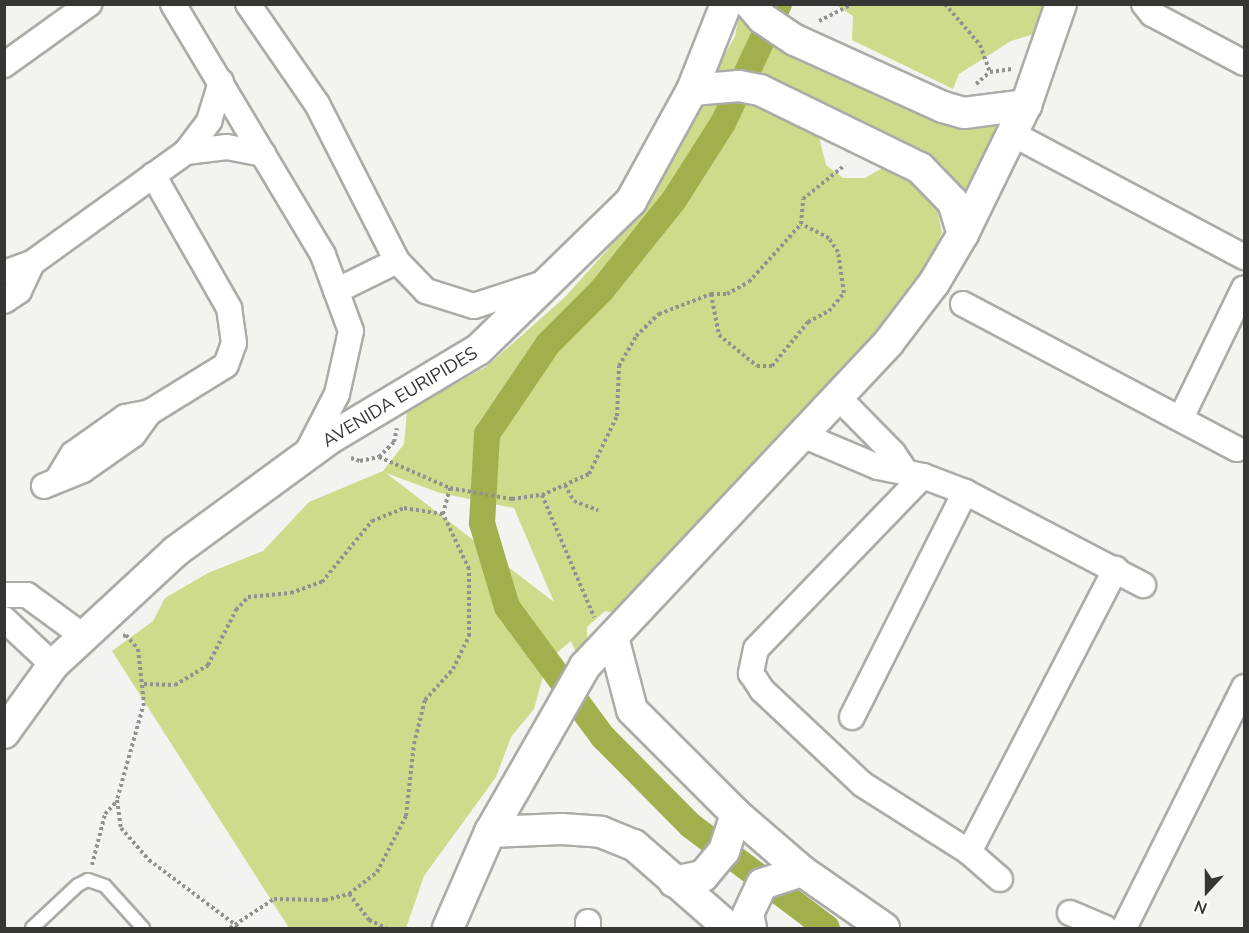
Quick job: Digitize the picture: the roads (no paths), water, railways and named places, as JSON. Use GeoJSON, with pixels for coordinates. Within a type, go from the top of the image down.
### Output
{"type":"FeatureCollection","features":[{"type":"Feature","properties":{"kind":"street"},"geometry":{"type":"LineString","coordinates":[[4,65],[89,4]]}},
{"type":"Feature","properties":{"kind":"street"},"geometry":{"type":"LineString","coordinates":[[173,4],[323,255],[351,332],[337,394],[305,456]]}},
{"type":"Feature","properties":{"kind":"street"},"geometry":{"type":"LineString","coordinates":[[248,4],[317,104],[397,261],[426,291],[474,306],[552,280]]}},
{"type":"Feature","properties":{"kind":"street","name":"AVENIDA EURIPIDES"},"geometry":{"type":"LineString","coordinates":[[4,733],[53,665],[176,551],[305,456],[478,350],[631,201],[692,90],[726,4]]}},
{"type":"Feature","properties":{"kind":"street"},"geometry":{"type":"LineString","coordinates":[[448,928],[490,832],[585,666],[800,434],[889,342],[934,283],[963,234],[1026,105],[1061,4]]}},
{"type":"Feature","properties":{"kind":"street"},"geometry":{"type":"LineString","coordinates":[[1144,4],[1152,14],[1245,63]]}},
{"type":"Feature","properties":{"kind":"street"},"geometry":{"type":"LineString","coordinates":[[756,11],[794,39],[942,107],[964,113],[1026,105]]}},
{"type":"Feature","properties":{"kind":"street"},"geometry":{"type":"LineString","coordinates":[[4,273],[32,263],[186,152],[210,122],[221,82]]}},
{"type":"Feature","properties":{"kind":"street"},"geometry":{"type":"LineString","coordinates":[[692,90],[749,88],[920,168],[952,202],[963,234]]}},
{"type":"Feature","properties":{"kind":"street"},"geometry":{"type":"LineString","coordinates":[[1011,133],[1245,257]]}},
{"type":"Feature","properties":{"kind":"street"},"geometry":{"type":"LineString","coordinates":[[186,152],[226,147],[263,153]]}},
{"type":"Feature","properties":{"kind":"street"},"geometry":{"type":"LineString","coordinates":[[51,481],[84,470],[134,435],[150,412],[226,365],[234,343],[230,308],[153,176]]}},
{"type":"Feature","properties":{"kind":"street"},"geometry":{"type":"LineString","coordinates":[[336,291],[397,261]]}},
{"type":"Feature","properties":{"kind":"street"},"geometry":{"type":"LineString","coordinates":[[4,301],[19,291],[32,263]]}},
{"type":"Feature","properties":{"kind":"street"},"geometry":{"type":"LineString","coordinates":[[1181,418],[1245,288]]}},
{"type":"Feature","properties":{"kind":"street"},"geometry":{"type":"LineString","coordinates":[[963,304],[1237,449]]}},
{"type":"Feature","properties":{"kind":"street"},"geometry":{"type":"LineString","coordinates":[[838,397],[914,474]]}},
{"type":"Feature","properties":{"kind":"street"},"geometry":{"type":"LineString","coordinates":[[800,434],[878,467],[914,474],[965,492],[1143,585]]}},
{"type":"Feature","properties":{"kind":"street"},"geometry":{"type":"LineString","coordinates":[[914,474],[756,649],[751,673],[762,690],[862,784],[969,852],[1000,879]]}},
{"type":"Feature","properties":{"kind":"street"},"geometry":{"type":"LineString","coordinates":[[852,717],[965,492]]}},
{"type":"Feature","properties":{"kind":"street"},"geometry":{"type":"LineString","coordinates":[[969,852],[1116,569]]}},
{"type":"Feature","properties":{"kind":"street"},"geometry":{"type":"LineString","coordinates":[[4,596],[27,595],[83,636]]}},
{"type":"Feature","properties":{"kind":"street"},"geometry":{"type":"LineString","coordinates":[[4,619],[53,665]]}},
{"type":"Feature","properties":{"kind":"street"},"geometry":{"type":"LineString","coordinates":[[608,641],[632,710],[736,814],[802,871],[884,928]]}},
{"type":"Feature","properties":{"kind":"street"},"geometry":{"type":"LineString","coordinates":[[1124,928],[1245,687]]}},
{"type":"Feature","properties":{"kind":"street"},"geometry":{"type":"LineString","coordinates":[[674,882],[703,876],[724,851],[736,814]]}},
{"type":"Feature","properties":{"kind":"street"},"geometry":{"type":"LineString","coordinates":[[490,832],[562,829],[601,832],[634,845],[729,928]]}},
{"type":"Feature","properties":{"kind":"street"},"geometry":{"type":"LineString","coordinates":[[751,928],[748,914],[762,884],[802,871]]}},
{"type":"Feature","properties":{"kind":"street"},"geometry":{"type":"LineString","coordinates":[[1070,914],[1105,928]]}},
{"type":"Feature","properties":{"kind":"lane"},"geometry":{"type":"LineString","coordinates":[[32,928],[43,916],[88,880],[105,886],[143,928]]}},
{"type":"Feature","properties":{"kind":"waterway"},"geometry":{"type":"LineString","coordinates":[[779,4],[723,123],[674,200],[602,290],[548,344],[487,434],[482,523],[507,607],[603,737],[690,825],[827,928]]}}]}
